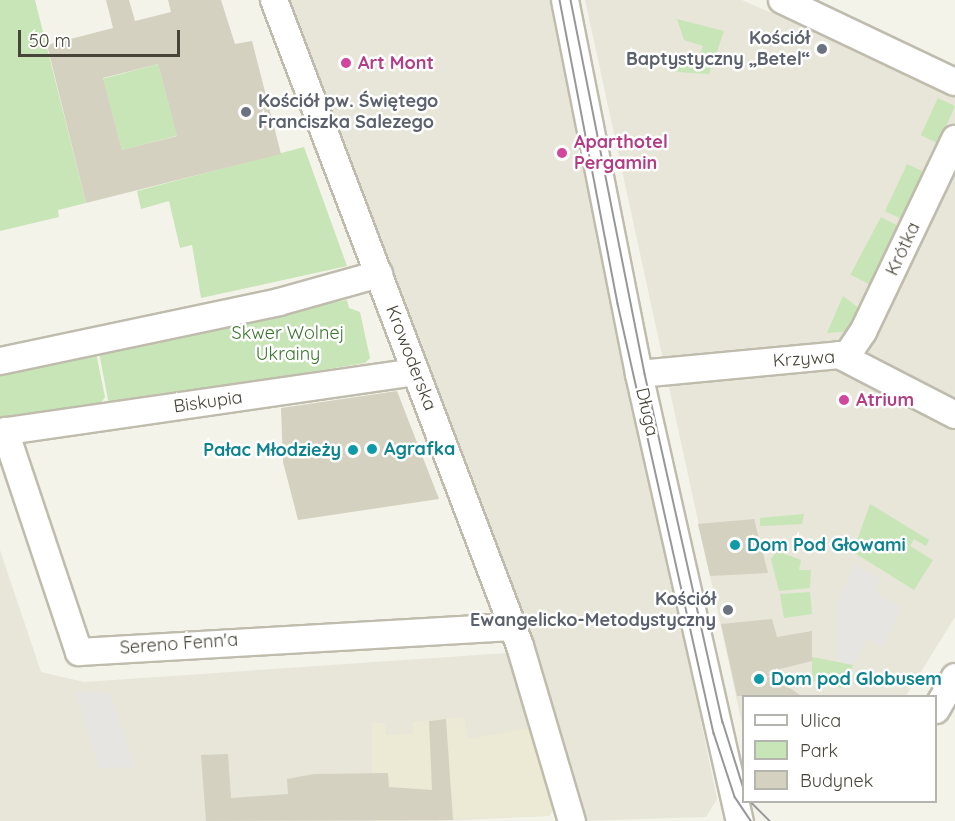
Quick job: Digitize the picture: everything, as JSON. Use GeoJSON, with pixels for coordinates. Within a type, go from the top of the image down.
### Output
{"type":"FeatureCollection","features":[{"type":"Feature","properties":{"kind":"street","name":"Krowoderska"},"geometry":{"type":"LineString","coordinates":[[274,0],[512,627],[572,821]]}},
{"type":"Feature","properties":{"kind":"street","name":"Długa"},"geometry":{"type":"LineString","coordinates":[[565,0],[639,374],[740,821]]}},
{"type":"Feature","properties":{"kind":"street"},"geometry":{"type":"LineString","coordinates":[[782,0],[955,82]]}},
{"type":"Feature","properties":{"kind":"street","name":"Krótka"},"geometry":{"type":"LineString","coordinates":[[846,357],[863,332],[955,140]]}},
{"type":"Feature","properties":{"kind":"street"},"geometry":{"type":"LineString","coordinates":[[0,361],[279,302],[379,274]]}},
{"type":"Feature","properties":{"kind":"street","name":"Krzywa"},"geometry":{"type":"LineString","coordinates":[[639,374],[846,357],[955,415]]}},
{"type":"Feature","properties":{"kind":"street","name":"Biskupia"},"geometry":{"type":"LineString","coordinates":[[3,431],[416,372]]}},
{"type":"Feature","properties":{"kind":"street","name":"Sereno Fenn'a"},"geometry":{"type":"LineString","coordinates":[[3,431],[79,652],[512,627]]}},
{"type":"Feature","properties":{"kind":"street"},"geometry":{"type":"LineString","coordinates":[[937,708],[955,677]]}},
{"type":"Feature","properties":{"kind":"shaded area"},"geometry":{"type":"Polygon","coordinates":[[[286,0],[552,0],[717,799],[706,817],[580,821],[486,518],[286,0]]]}},
{"type":"Feature","properties":{"kind":"shaded area"},"geometry":{"type":"Polygon","coordinates":[[[585,0],[742,0],[955,94],[955,617],[907,695],[742,695],[742,723],[585,0]]]}},
{"type":"Feature","properties":{"kind":"shaded area"},"geometry":{"type":"Polygon","coordinates":[[[0,550],[41,672],[84,682],[507,653],[554,808],[549,816],[438,821],[0,821],[0,550]]]}},
{"type":"Feature","properties":{"kind":"shaded area"},"geometry":{"type":"Polygon","coordinates":[[[856,564],[881,579],[874,591],[901,608],[884,647],[868,639],[853,665],[838,661],[837,600],[856,564]]]}},
{"type":"Feature","properties":{"kind":"shaded area"},"geometry":{"type":"Polygon","coordinates":[[[76,692],[109,692],[136,767],[99,768],[76,692]]]}},
{"type":"Feature","properties":{"kind":"shaded area"},"geometry":{"type":"Polygon","coordinates":[[[464,717],[468,739],[529,728],[554,808],[549,816],[372,821],[372,723],[385,723],[386,735],[413,734],[413,722],[464,717]]]}},
{"type":"Feature","properties":{"kind":"green space"},"geometry":{"type":"Polygon","coordinates":[[[0,0],[35,0],[86,203],[58,210],[59,217],[0,231],[0,0]]]}},
{"type":"Feature","properties":{"kind":"green space"},"geometry":{"type":"Polygon","coordinates":[[[677,19],[724,31],[709,74],[677,72],[678,56],[698,59],[703,46],[684,40],[677,19]]]}},
{"type":"Feature","properties":{"kind":"green space"},"geometry":{"type":"Polygon","coordinates":[[[158,64],[177,135],[122,150],[103,79],[158,64]]]}},
{"type":"Feature","properties":{"kind":"green space"},"geometry":{"type":"Polygon","coordinates":[[[938,98],[955,107],[938,143],[921,135],[938,98]]]}},
{"type":"Feature","properties":{"kind":"green space"},"geometry":{"type":"Polygon","coordinates":[[[304,147],[347,266],[201,298],[192,245],[180,248],[169,201],[141,209],[137,191],[304,147]]]}},
{"type":"Feature","properties":{"kind":"green space"},"geometry":{"type":"Polygon","coordinates":[[[907,164],[926,173],[904,220],[885,211],[907,164]]]}},
{"type":"Feature","properties":{"kind":"green space"},"geometry":{"type":"Polygon","coordinates":[[[881,217],[900,227],[869,284],[850,274],[881,217]]]}},
{"type":"Feature","properties":{"kind":"green space"},"geometry":{"type":"Polygon","coordinates":[[[843,296],[860,309],[851,331],[827,333],[843,296]]]}},
{"type":"Feature","properties":{"kind":"green space","name":"Skwer Wolnej Ukrainy"},"geometry":{"type":"Polygon","coordinates":[[[347,300],[349,308],[360,312],[370,358],[365,363],[109,405],[98,347],[347,300]]]}},
{"type":"Feature","properties":{"kind":"green space"},"geometry":{"type":"Polygon","coordinates":[[[95,348],[105,397],[99,406],[0,421],[0,368],[95,348]]]}},
{"type":"Feature","properties":{"kind":"green space"},"geometry":{"type":"Polygon","coordinates":[[[870,504],[929,540],[926,546],[914,539],[910,546],[933,560],[914,590],[853,552],[870,504]]]}},
{"type":"Feature","properties":{"kind":"green space"},"geometry":{"type":"Polygon","coordinates":[[[804,514],[802,524],[760,526],[760,518],[804,514]]]}},
{"type":"Feature","properties":{"kind":"green space"},"geometry":{"type":"Polygon","coordinates":[[[777,551],[801,560],[799,570],[811,570],[810,588],[779,591],[771,559],[777,551]]]}},
{"type":"Feature","properties":{"kind":"green space"},"geometry":{"type":"Polygon","coordinates":[[[810,592],[812,614],[784,618],[780,594],[810,592]]]}},
{"type":"Feature","properties":{"kind":"green space"},"geometry":{"type":"Polygon","coordinates":[[[812,657],[853,665],[844,688],[812,681],[812,657]]]}},
{"type":"Feature","properties":{"kind":"building"},"geometry":{"type":"Polygon","coordinates":[[[106,0],[129,0],[135,21],[171,12],[168,0],[221,0],[235,44],[252,41],[281,154],[86,203],[47,45],[113,28],[106,0]],[[158,64],[103,78],[122,150],[177,136],[158,64]]]}},
{"type":"Feature","properties":{"kind":"building","name":"Pałac Młodzieży"},"geometry":{"type":"Polygon","coordinates":[[[397,391],[439,499],[298,520],[283,462],[281,408],[397,391]]]}},
{"type":"Feature","properties":{"kind":"building","name":"Dom Pod Głowami"},"geometry":{"type":"Polygon","coordinates":[[[754,519],[768,573],[710,576],[698,524],[754,519]]]}},
{"type":"Feature","properties":{"kind":"building","name":"Dom pod Globusem"},"geometry":{"type":"Polygon","coordinates":[[[772,619],[777,637],[812,631],[812,661],[768,672],[800,695],[737,696],[721,624],[772,619]]]}},
{"type":"Feature","properties":{"kind":"building"},"geometry":{"type":"Polygon","coordinates":[[[446,719],[453,820],[206,821],[201,755],[228,754],[231,798],[288,794],[287,779],[314,774],[388,773],[389,787],[432,790],[429,721],[446,719]]]}},
{"type":"Feature","properties":{"kind":"tram line"},"geometry":{"type":"LineString","coordinates":[[560,0],[618,304],[714,733],[735,797],[751,821]]}},
{"type":"Feature","properties":{"kind":"tram line"},"geometry":{"type":"LineString","coordinates":[[571,0],[645,374],[723,722],[742,783]]}},
{"type":"Feature","properties":{"kind":"tram line"},"geometry":{"type":"LineString","coordinates":[[752,803],[770,821]]}},
{"type":"Feature","properties":{"kind":"place","name":"Kościół Baptystyczny „Betel“"},"geometry":{"type":"Point","coordinates":[822,49]}},
{"type":"Feature","properties":{"kind":"place","name":"Art Mont"},"geometry":{"type":"Point","coordinates":[346,63]}},
{"type":"Feature","properties":{"kind":"place","name":"Kościół pw. Świętego Franciszka Salezego"},"geometry":{"type":"Point","coordinates":[246,112]}},
{"type":"Feature","properties":{"kind":"place","name":"Aparthotel Pergamin"},"geometry":{"type":"Point","coordinates":[562,153]}},
{"type":"Feature","properties":{"kind":"place","name":"Atrium"},"geometry":{"type":"Point","coordinates":[844,400]}},
{"type":"Feature","properties":{"kind":"place","name":"Agrafka"},"geometry":{"type":"Point","coordinates":[372,449]}},
{"type":"Feature","properties":{"kind":"place","name":"Pałac Młodzieży"},"geometry":{"type":"Point","coordinates":[353,450]}},
{"type":"Feature","properties":{"kind":"place","name":"Dom Pod Głowami"},"geometry":{"type":"Point","coordinates":[735,545]}},
{"type":"Feature","properties":{"kind":"place","name":"Kościół Ewangelicko-Metodystyczny"},"geometry":{"type":"Point","coordinates":[728,610]}},
{"type":"Feature","properties":{"kind":"place","name":"Dom pod Globusem"},"geometry":{"type":"Point","coordinates":[759,679]}}]}
